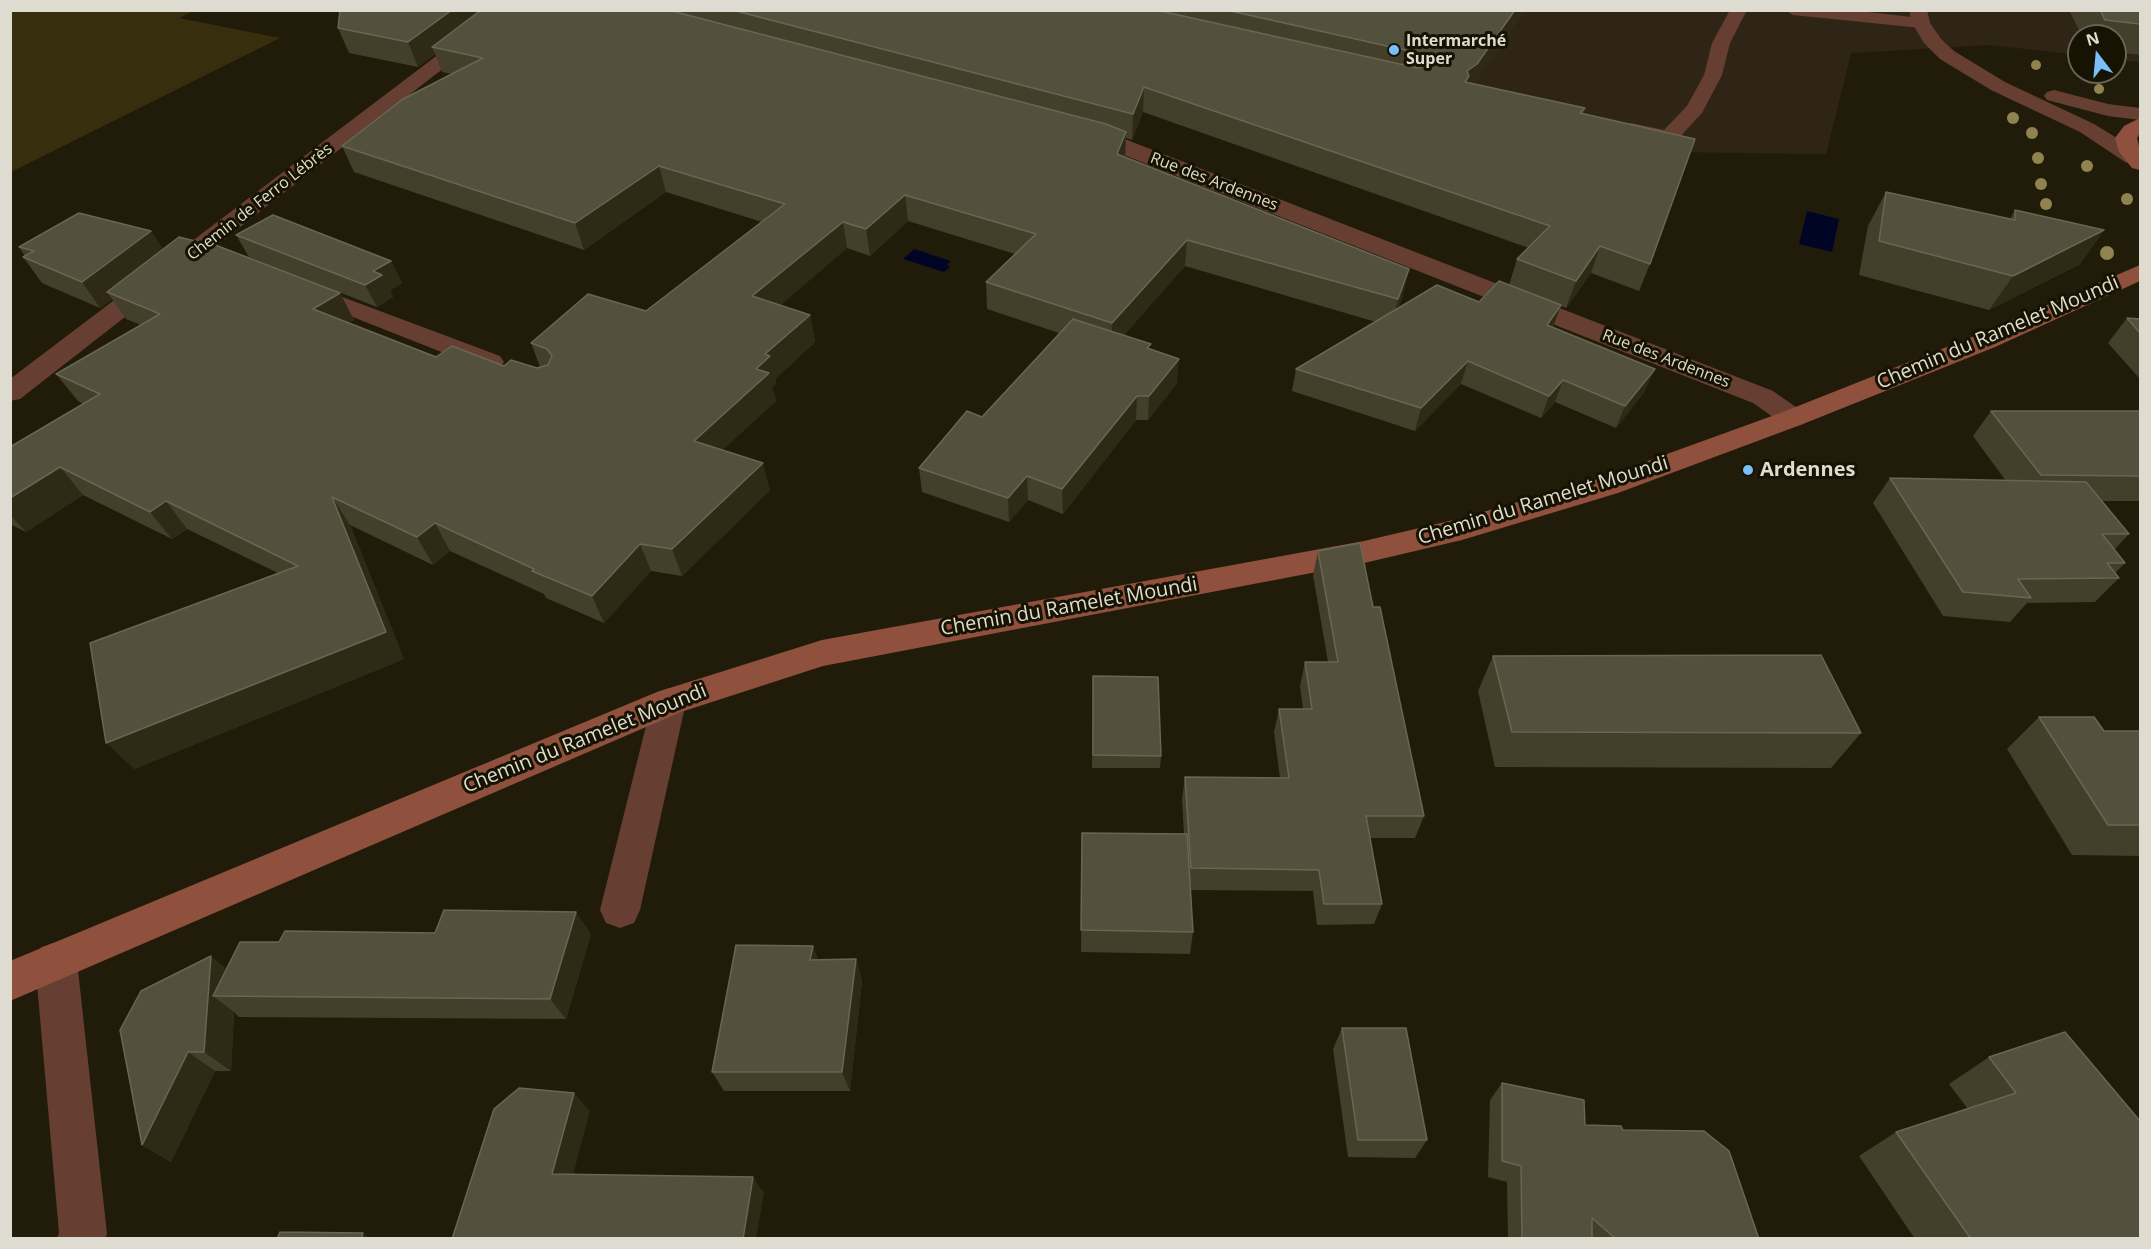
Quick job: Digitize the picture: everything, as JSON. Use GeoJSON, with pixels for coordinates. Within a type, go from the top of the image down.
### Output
{"type":"FeatureCollection","features":[{"type":"Feature","properties":{"kind":"main road"},"geometry":{"type":"LineString","coordinates":[[2137,160],[2127,147],[2126,138],[2131,130],[2140,124]]}},
{"type":"Feature","properties":{"kind":"main road","name":"Chemin du Ramelet Moundi"},"geometry":{"type":"LineString","coordinates":[[10,981],[669,702],[822,652],[1364,552],[1462,529],[1608,486],[1793,418],[1986,341],[2140,272]]}},
{"type":"Feature","properties":{"kind":"street","name":"Chemin de Ferro Lébrès"},"geometry":{"type":"LineString","coordinates":[[10,393],[509,10]]}},
{"type":"Feature","properties":{"kind":"street"},"geometry":{"type":"LineString","coordinates":[[1919,17],[1934,43],[1964,66],[1998,86],[2087,128],[2137,160]]}},
{"type":"Feature","properties":{"kind":"street"},"geometry":{"type":"LineString","coordinates":[[1964,66],[2068,100],[2108,110],[2140,114]]}},
{"type":"Feature","properties":{"kind":"street","name":"Rue des Ardennes"},"geometry":{"type":"LineString","coordinates":[[1057,128],[1114,143],[1763,397],[1793,418]]}},
{"type":"Feature","properties":{"kind":"street"},"geometry":{"type":"LineString","coordinates":[[620,910],[669,702]]}},
{"type":"Feature","properties":{"kind":"street"},"geometry":{"type":"LineString","coordinates":[[57,961],[83,1234],[81,1239]]}},
{"type":"Feature","properties":{"kind":"lane"},"geometry":{"type":"LineString","coordinates":[[1611,125],[1669,137],[1695,109],[1713,75],[1721,44],[1739,10]]}},
{"type":"Feature","properties":{"kind":"lane"},"geometry":{"type":"LineString","coordinates":[[1793,10],[1919,17]]}},
{"type":"Feature","properties":{"kind":"lane"},"geometry":{"type":"LineString","coordinates":[[191,255],[224,258]]}},
{"type":"Feature","properties":{"kind":"lane"},"geometry":{"type":"LineString","coordinates":[[283,281],[514,372]]}},
{"type":"Feature","properties":{"kind":"shaded area"},"geometry":{"type":"Polygon","coordinates":[[[11,10],[193,11],[179,18],[280,38],[11,172],[11,10]]]}},
{"type":"Feature","properties":{"kind":"shaded area"},"geometry":{"type":"Polygon","coordinates":[[[2140,10],[2140,62],[2127,61],[2127,24],[2067,24],[2067,54],[1990,45],[1851,53],[1826,154],[1670,152],[1048,11],[2140,10]]]}},
{"type":"Feature","properties":{"kind":"water"},"geometry":{"type":"Polygon","coordinates":[[[1807,211],[1839,219],[1832,252],[1799,244],[1807,211]]]}},
{"type":"Feature","properties":{"kind":"water"},"geometry":{"type":"Polygon","coordinates":[[[914,249],[951,261],[947,265],[950,267],[944,272],[903,259],[914,249]]]}},
{"type":"Feature","properties":{"kind":"building"},"geometry":{"type":"Polygon","coordinates":[[[340,10],[452,10],[408,42],[338,28],[340,10]]]}},
{"type":"Feature","properties":{"kind":"building"},"geometry":{"type":"Polygon","coordinates":[[[481,10],[668,10],[1106,124],[1126,132],[1117,154],[1409,269],[1398,299],[1187,240],[1112,323],[986,282],[1036,234],[905,195],[866,229],[843,222],[752,296],[810,315],[765,354],[770,356],[756,369],[769,373],[694,441],[763,463],[672,549],[640,544],[592,596],[532,571],[534,569],[435,523],[417,537],[332,497],[386,632],[106,743],[90,643],[298,566],[166,501],[150,512],[60,467],[10,498],[10,447],[100,394],[56,374],[160,314],[107,292],[179,237],[210,243],[340,293],[313,309],[436,357],[452,346],[504,366],[511,360],[537,368],[548,365],[552,356],[547,349],[531,343],[588,294],[646,311],[785,204],[659,166],[575,223],[342,146],[403,99],[483,58],[432,47],[481,10]]]}},
{"type":"Feature","properties":{"kind":"building"},"geometry":{"type":"Polygon","coordinates":[[[732,10],[1156,10],[1418,68],[1426,66],[1430,61],[1427,55],[1226,10],[1515,10],[1477,64],[1467,71],[1469,76],[1465,82],[1585,108],[1580,113],[1695,139],[1650,264],[1600,246],[1576,281],[1517,259],[1550,226],[1144,87],[1133,114],[732,10]]]}},
{"type":"Feature","properties":{"kind":"building"},"geometry":{"type":"Polygon","coordinates":[[[2100,10],[2140,10],[2140,24],[2105,20],[2100,10]]]}},
{"type":"Feature","properties":{"kind":"building"},"geometry":{"type":"Polygon","coordinates":[[[1886,192],[2015,220],[2015,210],[2104,230],[2013,276],[1879,241],[1886,192]]]}},
{"type":"Feature","properties":{"kind":"building"},"geometry":{"type":"Polygon","coordinates":[[[79,213],[151,231],[82,282],[23,257],[34,251],[19,247],[79,213]]]}},
{"type":"Feature","properties":{"kind":"building"},"geometry":{"type":"Polygon","coordinates":[[[273,215],[391,261],[373,271],[382,275],[365,285],[236,235],[273,215]]]}},
{"type":"Feature","properties":{"kind":"building"},"geometry":{"type":"Polygon","coordinates":[[[1499,281],[1561,305],[1547,325],[1655,369],[1625,406],[1563,380],[1549,396],[1468,361],[1421,408],[1296,369],[1437,285],[1479,302],[1499,281]]]}},
{"type":"Feature","properties":{"kind":"building"},"geometry":{"type":"Polygon","coordinates":[[[2127,318],[2140,319],[2140,333],[2127,318]]]}},
{"type":"Feature","properties":{"kind":"building"},"geometry":{"type":"Polygon","coordinates":[[[1073,319],[1151,344],[1147,348],[1179,359],[1149,396],[1137,396],[1062,489],[1027,476],[1008,498],[919,468],[967,411],[982,417],[1073,319]]]}},
{"type":"Feature","properties":{"kind":"building"},"geometry":{"type":"Polygon","coordinates":[[[1991,411],[2140,411],[2140,476],[2041,475],[1991,411]]]}},
{"type":"Feature","properties":{"kind":"building"},"geometry":{"type":"Polygon","coordinates":[[[1890,478],[2086,482],[2129,534],[2102,534],[2125,563],[2107,563],[2119,578],[2018,579],[2031,598],[1963,592],[1890,478]]]}},
{"type":"Feature","properties":{"kind":"building"},"geometry":{"type":"Polygon","coordinates":[[[1360,543],[1373,607],[1380,607],[1424,816],[1366,816],[1382,904],[1324,904],[1319,870],[1191,868],[1185,777],[1289,778],[1279,709],[1312,709],[1305,662],[1338,662],[1318,551],[1360,543]]]}},
{"type":"Feature","properties":{"kind":"building"},"geometry":{"type":"Polygon","coordinates":[[[1821,655],[1861,733],[1512,732],[1493,656],[1821,655]]]}},
{"type":"Feature","properties":{"kind":"building"},"geometry":{"type":"Polygon","coordinates":[[[1093,676],[1158,677],[1161,756],[1093,755],[1093,676]]]}},
{"type":"Feature","properties":{"kind":"building"},"geometry":{"type":"Polygon","coordinates":[[[2039,717],[2094,717],[2104,731],[2140,731],[2140,825],[2108,825],[2039,717]]]}},
{"type":"Feature","properties":{"kind":"building"},"geometry":{"type":"Polygon","coordinates":[[[1082,833],[1187,834],[1193,932],[1081,930],[1082,833]]]}},
{"type":"Feature","properties":{"kind":"building"},"geometry":{"type":"Polygon","coordinates":[[[444,910],[576,912],[550,999],[213,996],[240,942],[279,942],[285,931],[435,933],[444,910]]]}},
{"type":"Feature","properties":{"kind":"building"},"geometry":{"type":"Polygon","coordinates":[[[736,945],[813,946],[810,960],[856,959],[842,1072],[712,1072],[736,945]]]}},
{"type":"Feature","properties":{"kind":"building"},"geometry":{"type":"Polygon","coordinates":[[[211,956],[204,1052],[188,1052],[142,1145],[120,1030],[141,991],[211,956]]]}},
{"type":"Feature","properties":{"kind":"building"},"geometry":{"type":"Polygon","coordinates":[[[1342,1028],[1406,1028],[1427,1140],[1358,1140],[1342,1028]]]}},
{"type":"Feature","properties":{"kind":"building"},"geometry":{"type":"Polygon","coordinates":[[[2065,1032],[2140,1121],[2140,1239],[1971,1239],[1896,1132],[2016,1093],[1989,1057],[2065,1032]]]}},
{"type":"Feature","properties":{"kind":"building"},"geometry":{"type":"Polygon","coordinates":[[[1502,1083],[1584,1100],[1585,1125],[1621,1126],[1623,1130],[1704,1131],[1729,1151],[1759,1239],[1616,1239],[1592,1218],[1592,1239],[1522,1239],[1521,1166],[1502,1161],[1502,1083]]]}},
{"type":"Feature","properties":{"kind":"building"},"geometry":{"type":"Polygon","coordinates":[[[519,1088],[574,1093],[552,1174],[753,1177],[743,1239],[452,1239],[494,1109],[519,1088]]]}},
{"type":"Feature","properties":{"kind":"building"},"geometry":{"type":"Polygon","coordinates":[[[280,1232],[363,1233],[361,1239],[277,1239],[280,1232]]]}},
{"type":"Feature","properties":{"kind":"place","name":"Intermarché Super"},"geometry":{"type":"Point","coordinates":[1394,50]}},
{"type":"Feature","properties":{"kind":"place","name":"Ardennes"},"geometry":{"type":"Point","coordinates":[1748,470]}}]}
